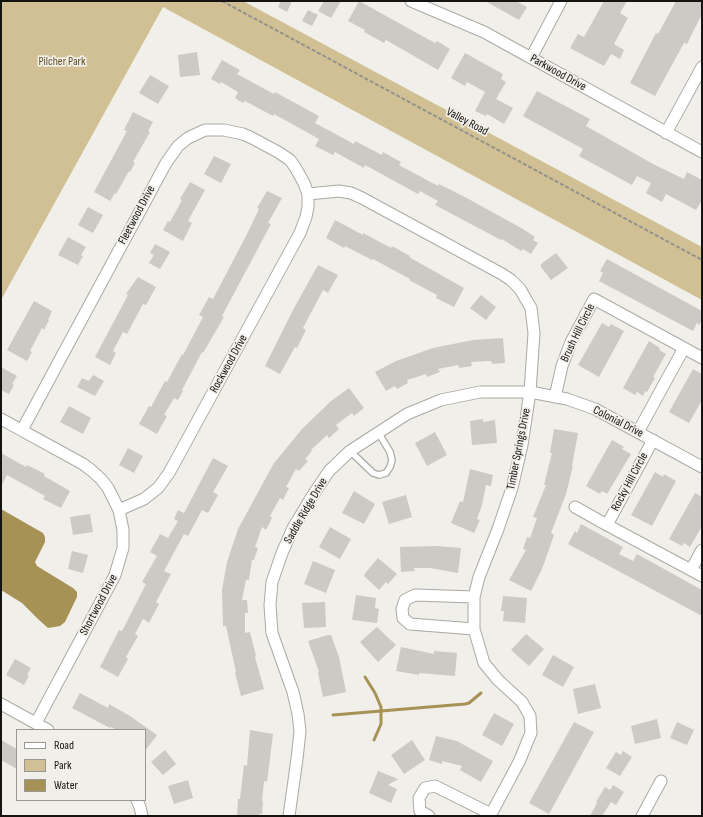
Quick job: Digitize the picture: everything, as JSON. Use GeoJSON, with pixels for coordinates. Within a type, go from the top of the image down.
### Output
{"type":"FeatureCollection","features":[{"type":"Feature","properties":{"kind":"street","name":"Parkwood Drive"},"geometry":{"type":"LineString","coordinates":[[411,1],[484,32],[702,152]]}},
{"type":"Feature","properties":{"kind":"street"},"geometry":{"type":"LineString","coordinates":[[530,58],[561,1]]}},
{"type":"Feature","properties":{"kind":"street"},"geometry":{"type":"LineString","coordinates":[[666,133],[702,67]]}},
{"type":"Feature","properties":{"kind":"street","name":"Fleetwood Drive"},"geometry":{"type":"LineString","coordinates":[[22,430],[166,162],[178,146],[188,138],[205,130],[224,130],[243,134],[290,160],[295,166],[308,194]]}},
{"type":"Feature","properties":{"kind":"street","name":"Timber Springs Drive"},"geometry":{"type":"LineString","coordinates":[[308,194],[339,191],[351,193],[512,280],[526,298],[531,308],[534,321],[534,333],[530,392],[522,445],[512,488],[479,577],[474,597],[474,629],[484,663],[498,680],[522,702],[530,716],[531,733],[519,762],[490,815]]}},
{"type":"Feature","properties":{"kind":"street","name":"Rockwood Drive"},"geometry":{"type":"LineString","coordinates":[[119,510],[144,499],[158,488],[169,473],[304,226],[307,212],[308,194]]}},
{"type":"Feature","properties":{"kind":"street","name":"Brush Hill Circle"},"geometry":{"type":"LineString","coordinates":[[555,396],[562,366],[571,342],[594,300],[702,358]]}},
{"type":"Feature","properties":{"kind":"street"},"geometry":{"type":"LineString","coordinates":[[638,432],[684,348]]}},
{"type":"Feature","properties":{"kind":"street","name":"Saddle Ridge Drive"},"geometry":{"type":"LineString","coordinates":[[289,816],[298,759],[300,730],[293,692],[272,633],[270,605],[272,582],[293,528],[329,471],[350,451],[407,414],[440,400],[480,392],[530,392]]}},
{"type":"Feature","properties":{"kind":"street","name":"Colonial Drive"},"geometry":{"type":"LineString","coordinates":[[530,392],[567,399],[595,410],[702,467]]}},
{"type":"Feature","properties":{"kind":"street","name":"Shortwood Drive"},"geometry":{"type":"LineString","coordinates":[[1,419],[83,464],[101,479],[108,488],[119,510],[123,530],[123,548],[116,575],[36,723]]}},
{"type":"Feature","properties":{"kind":"street","name":"Rocky Hill Circle"},"geometry":{"type":"LineString","coordinates":[[607,525],[653,440]]}},
{"type":"Feature","properties":{"kind":"street","name":"Rocky Hill Circle"},"geometry":{"type":"LineString","coordinates":[[575,507],[702,576]]}},
{"type":"Feature","properties":{"kind":"street"},"geometry":{"type":"LineString","coordinates":[[691,570],[702,550]]}},
{"type":"Feature","properties":{"kind":"street"},"geometry":{"type":"LineString","coordinates":[[474,597],[415,595],[405,600],[402,609],[403,618],[410,624],[474,629]]}},
{"type":"Feature","properties":{"kind":"street"},"geometry":{"type":"LineString","coordinates":[[1,704],[46,729]]}},
{"type":"Feature","properties":{"kind":"street"},"geometry":{"type":"LineString","coordinates":[[642,816],[661,781]]}},
{"type":"Feature","properties":{"kind":"street"},"geometry":{"type":"LineString","coordinates":[[429,816],[420,811],[419,798],[425,788],[435,786],[490,815]]}},
{"type":"Feature","properties":{"kind":"street"},"geometry":{"type":"LineString","coordinates":[[137,801],[142,816]]}},
{"type":"Feature","properties":{"kind":"lane"},"geometry":{"type":"LineString","coordinates":[[350,451],[373,474],[379,475],[386,473],[392,460],[390,452],[378,432]]}},
{"type":"Feature","properties":{"kind":"path","name":"Valley Road"},"geometry":{"type":"LineString","coordinates":[[222,1],[702,260]]}},
{"type":"Feature","properties":{"kind":"green space","name":"Pilcher Park"},"geometry":{"type":"Polygon","coordinates":[[[1,1],[243,1],[702,247],[702,300],[163,7],[1,300],[1,1]]]}},
{"type":"Feature","properties":{"kind":"water"},"geometry":{"type":"Polygon","coordinates":[[[1,509],[43,533],[45,542],[35,562],[37,566],[77,592],[77,597],[65,622],[60,626],[48,628],[22,603],[1,590],[1,509]]]}},
{"type":"Feature","properties":{"kind":"building"},"geometry":{"type":"Polygon","coordinates":[[[281,1],[292,1],[287,12],[278,7],[281,1]]]}},
{"type":"Feature","properties":{"kind":"building"},"geometry":{"type":"Polygon","coordinates":[[[324,1],[341,1],[331,18],[318,11],[324,1]]]}},
{"type":"Feature","properties":{"kind":"building"},"geometry":{"type":"Polygon","coordinates":[[[359,1],[435,43],[437,41],[450,49],[438,70],[386,40],[384,43],[348,21],[359,1]]]}},
{"type":"Feature","properties":{"kind":"building"},"geometry":{"type":"Polygon","coordinates":[[[485,1],[516,1],[527,7],[519,20],[485,1]]]}},
{"type":"Feature","properties":{"kind":"building"},"geometry":{"type":"Polygon","coordinates":[[[604,1],[627,1],[620,13],[628,18],[614,44],[624,50],[620,59],[611,54],[604,66],[570,48],[578,34],[584,37],[604,1]]]}},
{"type":"Feature","properties":{"kind":"building"},"geometry":{"type":"Polygon","coordinates":[[[676,1],[702,1],[702,14],[687,44],[684,43],[655,96],[630,83],[656,33],[658,34],[676,1]]]}},
{"type":"Feature","properties":{"kind":"building"},"geometry":{"type":"Polygon","coordinates":[[[308,10],[318,15],[312,26],[302,21],[308,10]]]}},
{"type":"Feature","properties":{"kind":"building"},"geometry":{"type":"Polygon","coordinates":[[[197,52],[200,75],[180,77],[178,55],[197,52]]]}},
{"type":"Feature","properties":{"kind":"building"},"geometry":{"type":"Polygon","coordinates":[[[465,53],[503,74],[501,79],[506,82],[496,99],[513,108],[504,124],[487,114],[486,116],[475,111],[485,92],[467,82],[465,86],[451,78],[465,53]]]}},
{"type":"Feature","properties":{"kind":"building"},"geometry":{"type":"Polygon","coordinates":[[[222,60],[240,70],[237,74],[274,94],[275,92],[319,116],[315,123],[354,144],[355,141],[382,155],[383,152],[401,162],[399,165],[438,186],[439,184],[465,197],[523,229],[535,237],[533,240],[538,243],[531,254],[523,249],[521,251],[502,239],[501,240],[435,205],[438,201],[420,191],[418,194],[365,165],[364,168],[335,152],[333,155],[315,146],[319,139],[274,114],[273,116],[245,101],[243,103],[235,98],[238,92],[221,82],[220,84],[211,79],[222,60]]]}},
{"type":"Feature","properties":{"kind":"building"},"geometry":{"type":"Polygon","coordinates":[[[150,75],[169,86],[158,104],[139,93],[150,75]]]}},
{"type":"Feature","properties":{"kind":"building"},"geometry":{"type":"Polygon","coordinates":[[[537,91],[590,119],[586,126],[653,164],[684,179],[687,172],[702,180],[702,200],[696,210],[666,194],[662,202],[646,193],[651,183],[637,176],[632,185],[579,156],[583,149],[523,116],[537,91]]]}},
{"type":"Feature","properties":{"kind":"building"},"geometry":{"type":"Polygon","coordinates":[[[133,112],[153,122],[148,131],[150,132],[133,162],[135,163],[110,201],[94,192],[127,131],[124,130],[133,112]]]}},
{"type":"Feature","properties":{"kind":"building"},"geometry":{"type":"Polygon","coordinates":[[[214,156],[231,164],[221,183],[204,174],[214,156]]]}},
{"type":"Feature","properties":{"kind":"building"},"geometry":{"type":"Polygon","coordinates":[[[190,182],[205,190],[188,221],[192,223],[183,241],[163,230],[168,221],[170,222],[182,200],[180,199],[190,182]]]}},
{"type":"Feature","properties":{"kind":"building"},"geometry":{"type":"Polygon","coordinates":[[[267,191],[282,198],[268,223],[271,224],[222,316],[224,317],[203,353],[202,352],[178,400],[174,398],[164,415],[167,416],[157,434],[139,424],[149,406],[151,407],[165,381],[167,382],[182,354],[183,355],[203,317],[199,315],[209,297],[213,299],[247,234],[259,209],[257,208],[267,191]]]}},
{"type":"Feature","properties":{"kind":"building"},"geometry":{"type":"Polygon","coordinates":[[[88,207],[103,215],[93,233],[78,225],[88,207]]]}},
{"type":"Feature","properties":{"kind":"building"},"geometry":{"type":"Polygon","coordinates":[[[335,220],[391,248],[392,246],[464,288],[454,307],[436,298],[437,295],[409,280],[410,279],[373,259],[372,260],[345,246],[344,248],[326,238],[335,220]]]}},
{"type":"Feature","properties":{"kind":"building"},"geometry":{"type":"Polygon","coordinates":[[[68,237],[86,247],[81,255],[83,256],[78,265],[58,255],[68,237]]]}},
{"type":"Feature","properties":{"kind":"building"},"geometry":{"type":"Polygon","coordinates":[[[155,244],[170,252],[160,269],[149,263],[154,255],[150,253],[155,244]]]}},
{"type":"Feature","properties":{"kind":"building"},"geometry":{"type":"Polygon","coordinates":[[[556,253],[568,268],[551,280],[541,267],[541,264],[556,253]]]}},
{"type":"Feature","properties":{"kind":"building"},"geometry":{"type":"Polygon","coordinates":[[[607,259],[702,311],[702,320],[699,325],[697,323],[693,331],[599,281],[603,273],[600,271],[607,259]]]}},
{"type":"Feature","properties":{"kind":"building"},"geometry":{"type":"Polygon","coordinates":[[[318,265],[338,275],[328,293],[323,290],[303,328],[306,330],[297,348],[295,347],[280,374],[265,366],[293,310],[318,265]]]}},
{"type":"Feature","properties":{"kind":"building"},"geometry":{"type":"Polygon","coordinates":[[[138,277],[156,287],[146,305],[143,304],[127,334],[123,332],[113,351],[116,353],[110,365],[95,357],[128,295],[126,294],[138,277]]]}},
{"type":"Feature","properties":{"kind":"building"},"geometry":{"type":"Polygon","coordinates":[[[481,295],[496,307],[486,320],[470,308],[481,295]]]}},
{"type":"Feature","properties":{"kind":"building"},"geometry":{"type":"Polygon","coordinates":[[[34,301],[52,311],[44,330],[42,328],[30,351],[32,352],[27,361],[7,350],[34,301]]]}},
{"type":"Feature","properties":{"kind":"building"},"geometry":{"type":"Polygon","coordinates":[[[602,323],[609,327],[611,324],[624,331],[599,377],[578,365],[602,323]]]}},
{"type":"Feature","properties":{"kind":"building"},"geometry":{"type":"Polygon","coordinates":[[[503,338],[505,363],[492,364],[491,361],[471,362],[472,366],[459,368],[458,365],[438,369],[440,372],[427,377],[426,374],[407,380],[408,383],[397,389],[395,386],[386,391],[375,372],[396,361],[433,348],[473,340],[503,338]]]}},
{"type":"Feature","properties":{"kind":"building"},"geometry":{"type":"Polygon","coordinates":[[[649,341],[666,354],[653,377],[655,378],[647,392],[645,391],[643,396],[637,392],[635,395],[623,388],[649,341]]]}},
{"type":"Feature","properties":{"kind":"building"},"geometry":{"type":"Polygon","coordinates":[[[1,367],[17,376],[12,384],[14,385],[9,394],[1,390],[1,367]]]}},
{"type":"Feature","properties":{"kind":"building"},"geometry":{"type":"Polygon","coordinates":[[[693,369],[702,374],[702,400],[689,423],[669,412],[693,369]]]}},
{"type":"Feature","properties":{"kind":"building"},"geometry":{"type":"Polygon","coordinates":[[[93,375],[104,381],[95,396],[77,387],[82,378],[89,381],[93,375]]]}},
{"type":"Feature","properties":{"kind":"building"},"geometry":{"type":"Polygon","coordinates":[[[349,388],[364,408],[354,416],[352,413],[336,425],[339,429],[329,438],[327,435],[311,450],[312,451],[305,459],[308,461],[299,471],[296,469],[286,487],[289,488],[283,500],[280,498],[270,516],[272,518],[266,530],[262,527],[255,547],[258,548],[254,560],[252,560],[249,580],[246,580],[242,600],[247,600],[248,613],[245,613],[245,633],[250,632],[264,689],[241,696],[226,626],[223,626],[222,590],[227,562],[238,529],[274,463],[302,429],[331,401],[349,388]]]}},
{"type":"Feature","properties":{"kind":"building"},"geometry":{"type":"Polygon","coordinates":[[[69,406],[91,418],[83,434],[60,422],[69,406]]]}},
{"type":"Feature","properties":{"kind":"building"},"geometry":{"type":"Polygon","coordinates":[[[483,419],[483,422],[495,420],[497,443],[472,445],[470,421],[483,419]]]}},
{"type":"Feature","properties":{"kind":"building"},"geometry":{"type":"Polygon","coordinates":[[[554,429],[578,433],[573,466],[566,494],[551,533],[554,535],[542,569],[531,591],[509,580],[526,550],[523,549],[527,537],[530,538],[537,518],[533,517],[546,485],[544,485],[552,453],[550,453],[554,429]]]}},
{"type":"Feature","properties":{"kind":"building"},"geometry":{"type":"Polygon","coordinates":[[[435,432],[447,455],[427,466],[415,443],[435,432]]]}},
{"type":"Feature","properties":{"kind":"building"},"geometry":{"type":"Polygon","coordinates":[[[612,440],[624,447],[622,449],[631,454],[607,494],[602,491],[600,494],[586,486],[612,440]]]}},
{"type":"Feature","properties":{"kind":"building"},"geometry":{"type":"Polygon","coordinates":[[[128,448],[143,456],[134,473],[119,465],[128,448]]]}},
{"type":"Feature","properties":{"kind":"building"},"geometry":{"type":"Polygon","coordinates":[[[1,453],[26,467],[27,465],[45,474],[44,476],[70,491],[61,508],[43,499],[45,496],[7,475],[1,487],[1,453]]]}},
{"type":"Feature","properties":{"kind":"building"},"geometry":{"type":"Polygon","coordinates":[[[213,458],[228,466],[213,492],[218,495],[208,513],[202,510],[188,536],[184,534],[164,571],[171,574],[156,602],[159,604],[149,623],[143,619],[135,634],[138,636],[126,657],[128,659],[118,677],[100,667],[119,630],[122,631],[146,584],[142,582],[157,556],[150,552],[160,534],[168,538],[178,521],[174,519],[178,510],[184,513],[213,458]]]}},
{"type":"Feature","properties":{"kind":"building"},"geometry":{"type":"Polygon","coordinates":[[[470,469],[493,475],[491,486],[486,485],[482,505],[477,519],[480,520],[474,533],[451,523],[460,501],[463,502],[470,469]]]}},
{"type":"Feature","properties":{"kind":"building"},"geometry":{"type":"Polygon","coordinates":[[[655,472],[663,477],[664,474],[676,481],[652,526],[631,515],[655,472]]]}},
{"type":"Feature","properties":{"kind":"building"},"geometry":{"type":"Polygon","coordinates":[[[354,491],[375,504],[364,524],[342,513],[354,491]]]}},
{"type":"Feature","properties":{"kind":"building"},"geometry":{"type":"Polygon","coordinates":[[[695,493],[702,497],[702,526],[690,547],[684,543],[682,546],[669,539],[695,493]]]}},
{"type":"Feature","properties":{"kind":"building"},"geometry":{"type":"Polygon","coordinates":[[[406,495],[412,517],[389,524],[382,502],[406,495]]]}},
{"type":"Feature","properties":{"kind":"building"},"geometry":{"type":"Polygon","coordinates":[[[90,514],[93,532],[73,535],[70,517],[90,514]]]}},
{"type":"Feature","properties":{"kind":"building"},"geometry":{"type":"Polygon","coordinates":[[[581,524],[623,547],[619,554],[633,561],[637,554],[702,590],[702,616],[568,544],[575,531],[577,533],[581,524]]]}},
{"type":"Feature","properties":{"kind":"building"},"geometry":{"type":"Polygon","coordinates":[[[330,527],[351,539],[340,559],[319,547],[330,527]]]}},
{"type":"Feature","properties":{"kind":"building"},"geometry":{"type":"Polygon","coordinates":[[[436,546],[461,548],[458,573],[430,568],[414,568],[415,571],[401,572],[400,547],[436,546]]]}},
{"type":"Feature","properties":{"kind":"building"},"geometry":{"type":"Polygon","coordinates":[[[72,551],[88,555],[83,573],[68,569],[72,551]]]}},
{"type":"Feature","properties":{"kind":"building"},"geometry":{"type":"Polygon","coordinates":[[[378,558],[397,574],[388,584],[386,582],[379,590],[364,576],[378,558]]]}},
{"type":"Feature","properties":{"kind":"building"},"geometry":{"type":"Polygon","coordinates":[[[313,561],[335,570],[326,593],[304,584],[313,561]]]}},
{"type":"Feature","properties":{"kind":"building"},"geometry":{"type":"Polygon","coordinates":[[[356,595],[376,598],[375,608],[379,609],[377,623],[352,620],[356,595]]]}},
{"type":"Feature","properties":{"kind":"building"},"geometry":{"type":"Polygon","coordinates":[[[503,596],[527,598],[525,623],[503,621],[504,611],[501,611],[503,596]]]}},
{"type":"Feature","properties":{"kind":"building"},"geometry":{"type":"Polygon","coordinates":[[[325,602],[326,627],[304,628],[302,603],[325,602]]]}},
{"type":"Feature","properties":{"kind":"building"},"geometry":{"type":"Polygon","coordinates":[[[377,627],[396,645],[378,662],[360,642],[377,627]]]}},
{"type":"Feature","properties":{"kind":"building"},"geometry":{"type":"Polygon","coordinates":[[[526,634],[544,649],[529,666],[511,650],[526,634]]]}},
{"type":"Feature","properties":{"kind":"building"},"geometry":{"type":"Polygon","coordinates":[[[331,635],[339,657],[346,692],[323,697],[319,672],[308,641],[331,635]]]}},
{"type":"Feature","properties":{"kind":"building"},"geometry":{"type":"Polygon","coordinates":[[[401,647],[434,654],[434,651],[457,653],[455,676],[419,673],[419,675],[396,671],[401,647]]]}},
{"type":"Feature","properties":{"kind":"building"},"geometry":{"type":"Polygon","coordinates":[[[553,655],[574,667],[563,687],[542,675],[553,655]]]}},
{"type":"Feature","properties":{"kind":"building"},"geometry":{"type":"Polygon","coordinates":[[[15,659],[31,668],[24,685],[6,675],[15,659]]]}},
{"type":"Feature","properties":{"kind":"building"},"geometry":{"type":"Polygon","coordinates":[[[595,684],[601,708],[578,714],[573,689],[595,684]]]}},
{"type":"Feature","properties":{"kind":"building"},"geometry":{"type":"Polygon","coordinates":[[[80,693],[108,708],[109,704],[130,716],[157,735],[146,750],[146,729],[110,728],[72,708],[80,693]]]}},
{"type":"Feature","properties":{"kind":"building"},"geometry":{"type":"Polygon","coordinates":[[[494,713],[514,724],[502,746],[482,735],[494,713]]]}},
{"type":"Feature","properties":{"kind":"building"},"geometry":{"type":"Polygon","coordinates":[[[657,719],[661,738],[635,744],[631,726],[657,719]]]}},
{"type":"Feature","properties":{"kind":"building"},"geometry":{"type":"Polygon","coordinates":[[[574,722],[594,732],[549,814],[529,803],[574,722]]]}},
{"type":"Feature","properties":{"kind":"building"},"geometry":{"type":"Polygon","coordinates":[[[677,722],[694,730],[687,745],[670,738],[677,722]]]}},
{"type":"Feature","properties":{"kind":"building"},"geometry":{"type":"Polygon","coordinates":[[[250,730],[273,734],[267,782],[264,781],[262,814],[259,814],[259,816],[237,816],[238,799],[240,799],[244,765],[247,766],[250,730]]]}},
{"type":"Feature","properties":{"kind":"building"},"geometry":{"type":"Polygon","coordinates":[[[436,736],[457,741],[493,761],[481,782],[460,770],[462,766],[442,761],[442,764],[429,760],[436,736]]]}},
{"type":"Feature","properties":{"kind":"building"},"geometry":{"type":"Polygon","coordinates":[[[1,740],[16,748],[16,768],[1,760],[1,740]]]}},
{"type":"Feature","properties":{"kind":"building"},"geometry":{"type":"Polygon","coordinates":[[[412,740],[425,760],[404,774],[391,755],[412,740]]]}},
{"type":"Feature","properties":{"kind":"building"},"geometry":{"type":"Polygon","coordinates":[[[165,750],[176,764],[163,775],[151,762],[165,750]]]}},
{"type":"Feature","properties":{"kind":"building"},"geometry":{"type":"Polygon","coordinates":[[[623,751],[632,757],[620,776],[606,768],[616,752],[621,755],[623,751]]]}},
{"type":"Feature","properties":{"kind":"building"},"geometry":{"type":"Polygon","coordinates":[[[378,771],[398,779],[388,785],[397,789],[391,803],[369,793],[378,771]]]}},
{"type":"Feature","properties":{"kind":"building"},"geometry":{"type":"Polygon","coordinates":[[[188,780],[193,798],[174,804],[168,786],[188,780]]]}},
{"type":"Feature","properties":{"kind":"building"},"geometry":{"type":"Polygon","coordinates":[[[613,785],[624,792],[616,805],[611,802],[602,816],[590,816],[605,787],[610,790],[613,785]]]}},
{"type":"Feature","properties":{"kind":"waterway"},"geometry":{"type":"LineString","coordinates":[[365,677],[375,693],[381,707],[381,724],[374,740]]}},
{"type":"Feature","properties":{"kind":"waterway"},"geometry":{"type":"LineString","coordinates":[[333,715],[465,704],[469,703],[481,693]]}}]}
